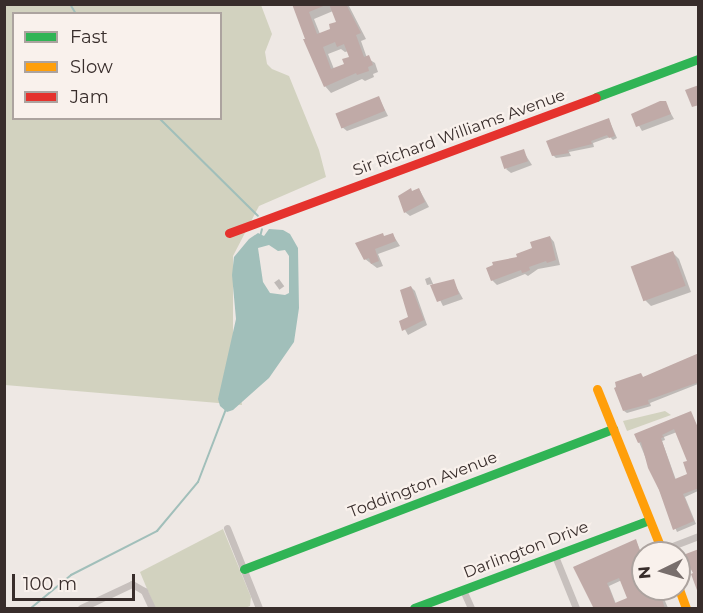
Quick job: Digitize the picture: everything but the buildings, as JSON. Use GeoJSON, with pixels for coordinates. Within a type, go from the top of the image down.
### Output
{"type":"FeatureCollection","features":[{"type":"Feature","properties":{"kind":"street","name":"Sir Richard Williams Avenue"},"geometry":{"type":"LineString","coordinates":[[229,233],[699,59]]}},
{"type":"Feature","properties":{"kind":"street"},"geometry":{"type":"LineString","coordinates":[[597,389],[658,541]]}},
{"type":"Feature","properties":{"kind":"street","name":"Toddington Avenue"},"geometry":{"type":"LineString","coordinates":[[244,569],[613,429]]}},
{"type":"Feature","properties":{"kind":"street","name":"Darlington Drive"},"geometry":{"type":"LineString","coordinates":[[414,609],[649,520]]}},
{"type":"Feature","properties":{"kind":"street"},"geometry":{"type":"LineString","coordinates":[[227,528],[257,608]]}},
{"type":"Feature","properties":{"kind":"street"},"geometry":{"type":"LineString","coordinates":[[555,556],[576,609]]}},
{"type":"Feature","properties":{"kind":"street"},"geometry":{"type":"LineString","coordinates":[[81,609],[132,584],[144,591],[152,609]]}},
{"type":"Feature","properties":{"kind":"street"},"geometry":{"type":"LineString","coordinates":[[463,590],[471,609]]}},
{"type":"Feature","properties":{"kind":"green space"},"geometry":{"type":"Polygon","coordinates":[[[4,5],[261,5],[272,34],[265,52],[267,64],[272,69],[289,76],[319,150],[326,177],[259,206],[233,256],[233,339],[242,405],[5,385],[4,5]]]}},
{"type":"Feature","properties":{"kind":"green space"},"geometry":{"type":"Polygon","coordinates":[[[665,411],[671,415],[627,431],[623,421],[665,411]]]}},
{"type":"Feature","properties":{"kind":"green space"},"geometry":{"type":"Polygon","coordinates":[[[223,529],[251,597],[250,606],[245,608],[155,608],[140,572],[223,529]]]}},
{"type":"Feature","properties":{"kind":"water"},"geometry":{"type":"Polygon","coordinates":[[[269,229],[283,230],[290,234],[298,248],[299,308],[294,342],[269,378],[233,410],[227,412],[220,406],[218,399],[236,319],[232,275],[234,257],[249,239],[258,233],[264,236],[269,229]],[[269,245],[258,248],[263,282],[270,293],[285,295],[289,293],[289,256],[285,250],[278,251],[269,245]]]}},
{"type":"Feature","properties":{"kind":"waterway"},"geometry":{"type":"LineString","coordinates":[[70,4],[75,12]]}},
{"type":"Feature","properties":{"kind":"waterway"},"geometry":{"type":"LineString","coordinates":[[161,120],[258,216]]}},
{"type":"Feature","properties":{"kind":"waterway"},"geometry":{"type":"LineString","coordinates":[[260,237],[262,229]]}},
{"type":"Feature","properties":{"kind":"waterway"},"geometry":{"type":"LineString","coordinates":[[31,608],[71,575],[157,531],[198,482],[226,409]]}},
{"type":"Feature","properties":{"kind":"traffic: fast"},"geometry":{"type":"LineString","coordinates":[[596,97],[698,59]]}},
{"type":"Feature","properties":{"kind":"traffic: fast"},"geometry":{"type":"LineString","coordinates":[[244,569],[613,429]]}},
{"type":"Feature","properties":{"kind":"traffic: fast"},"geometry":{"type":"LineString","coordinates":[[414,608],[649,520]]}},
{"type":"Feature","properties":{"kind":"traffic: slow"},"geometry":{"type":"LineString","coordinates":[[597,389],[658,541]]}},
{"type":"Feature","properties":{"kind":"traffic: slow"},"geometry":{"type":"LineString","coordinates":[[683,601],[686,608]]}},
{"type":"Feature","properties":{"kind":"traffic: jam"},"geometry":{"type":"LineString","coordinates":[[229,233],[596,97]]}}]}
